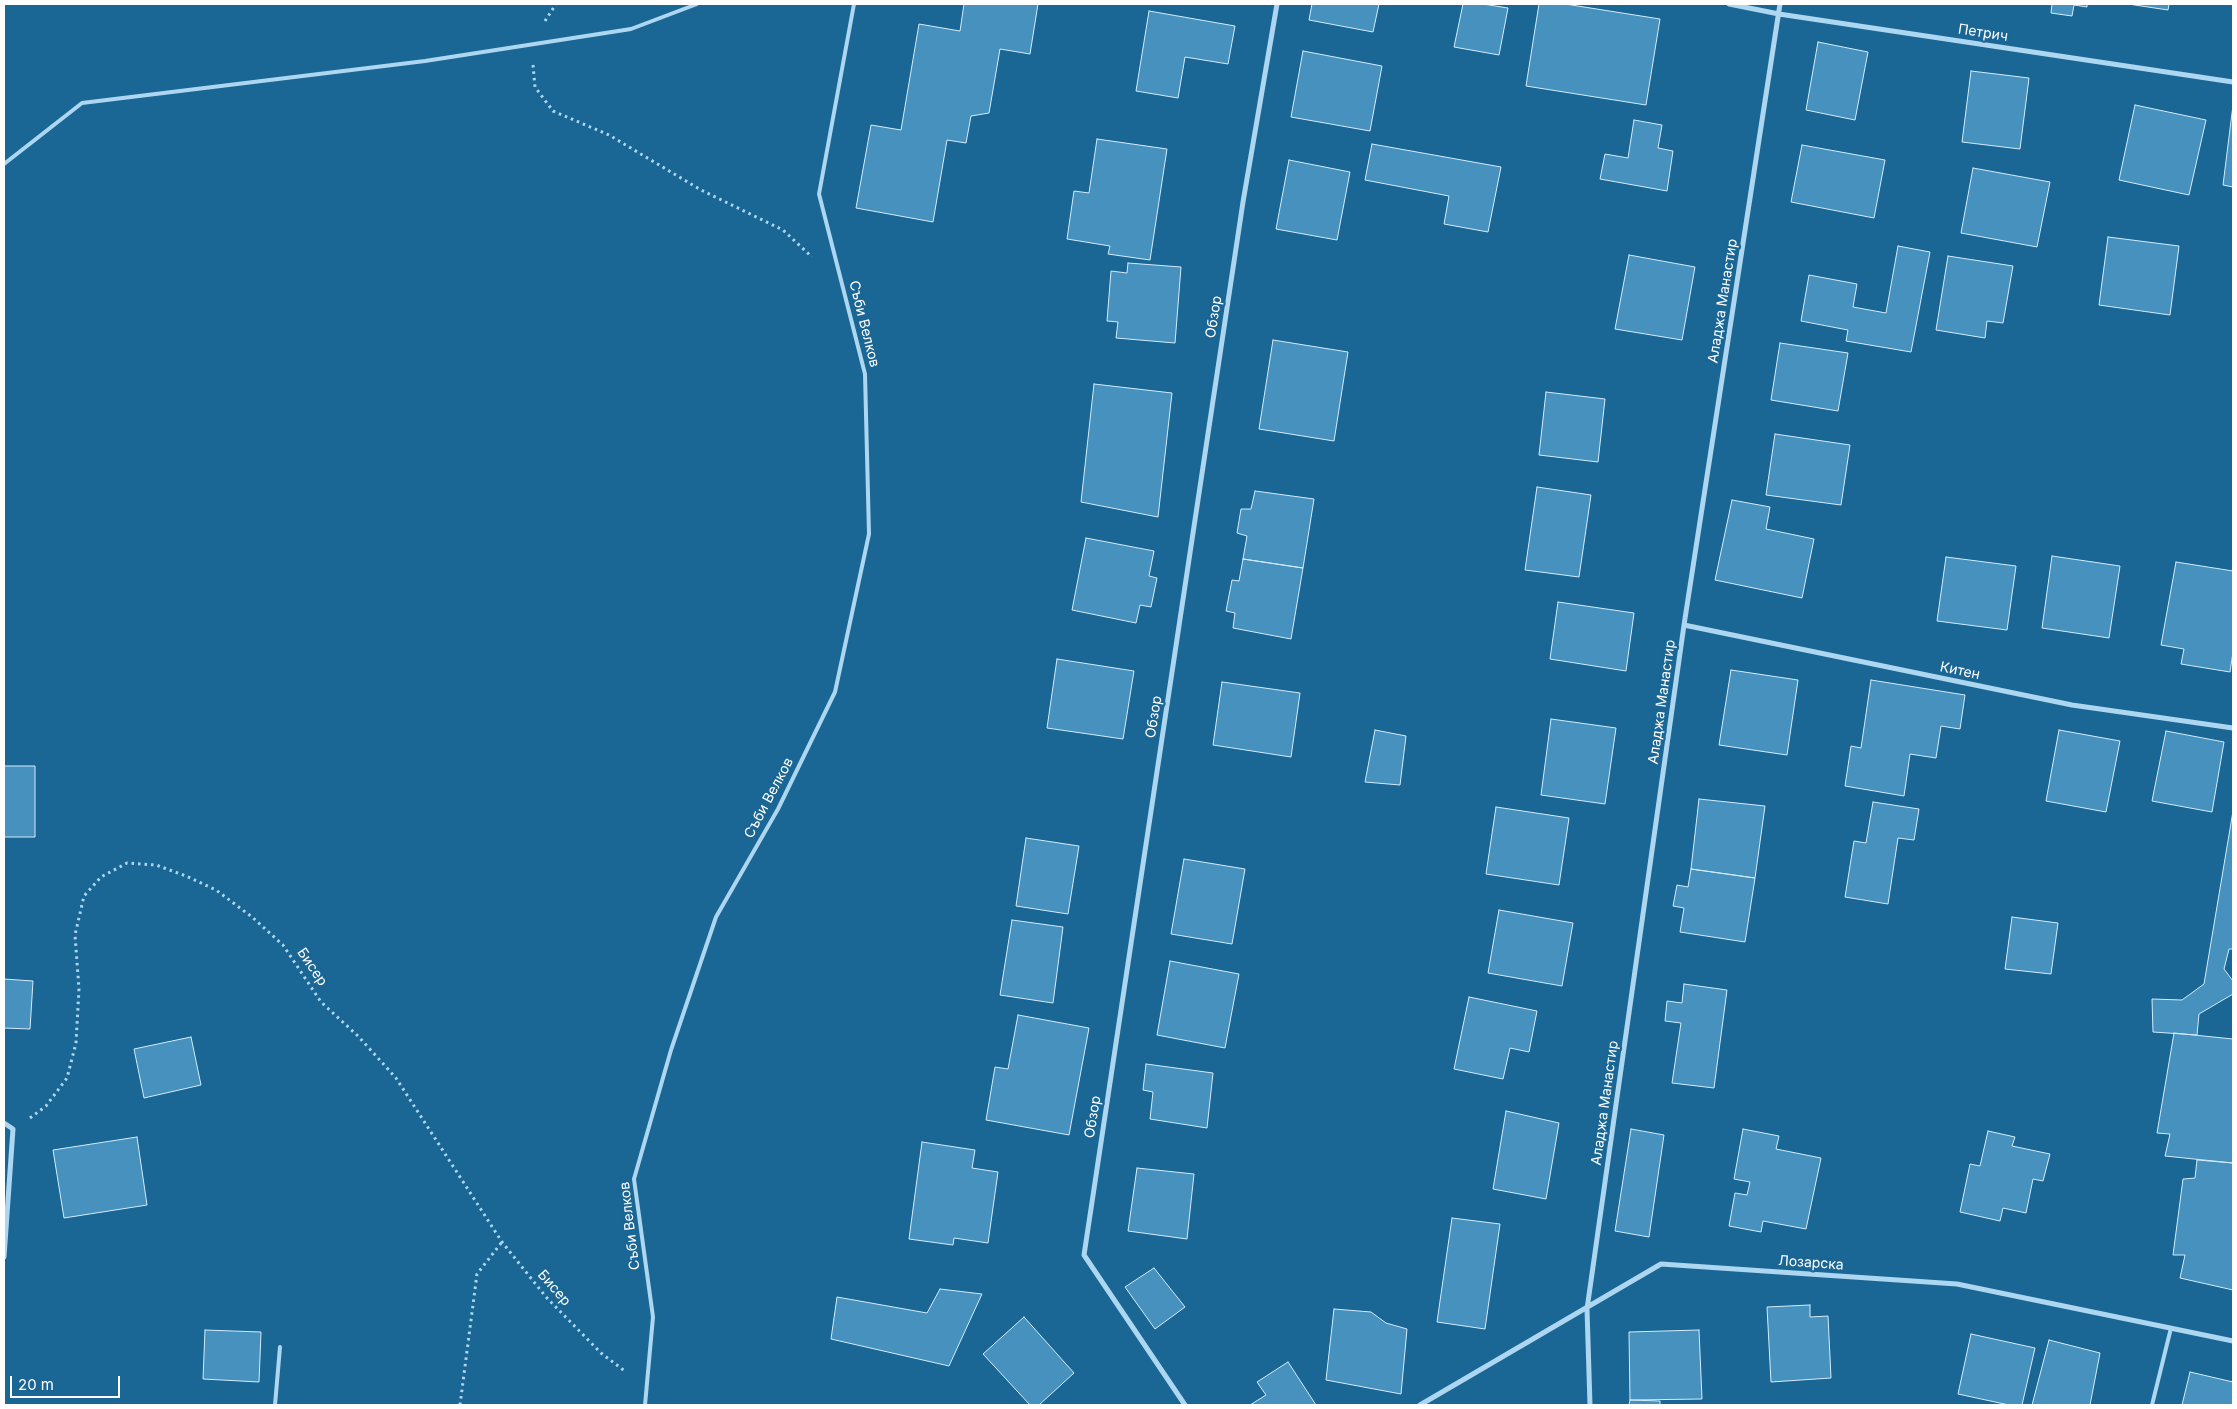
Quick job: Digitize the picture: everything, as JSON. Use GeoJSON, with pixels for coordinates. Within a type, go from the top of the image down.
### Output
{"type":"FeatureCollection","features":[{"type":"Feature","properties":{"kind":"street","name":"Обзор"},"geometry":{"type":"LineString","coordinates":[[1185,1405],[1084,1255],[1243,202],[1277,4]]}},
{"type":"Feature","properties":{"kind":"street","name":"Петрич"},"geometry":{"type":"LineString","coordinates":[[1729,4],[1779,14],[2233,82]]}},
{"type":"Feature","properties":{"kind":"street","name":"Аладжа Манастир"},"geometry":{"type":"LineString","coordinates":[[1590,1405],[1587,1309],[1684,625],[1780,4]]}},
{"type":"Feature","properties":{"kind":"street","name":"Китен"},"geometry":{"type":"LineString","coordinates":[[1684,625],[2072,706],[2233,728]]}},
{"type":"Feature","properties":{"kind":"street"},"geometry":{"type":"LineString","coordinates":[[4,1123],[13,1129],[4,1257]]}},
{"type":"Feature","properties":{"kind":"street","name":"Лозарска"},"geometry":{"type":"LineString","coordinates":[[1420,1405],[1661,1264],[1956,1284],[2233,1341]]}},
{"type":"Feature","properties":{"kind":"lane"},"geometry":{"type":"LineString","coordinates":[[4,164],[82,103],[425,61],[631,29],[697,4]]}},
{"type":"Feature","properties":{"kind":"lane","name":"Съби Велков"},"geometry":{"type":"LineString","coordinates":[[645,1405],[653,1317],[634,1179],[671,1050],[716,917],[778,809],[835,692],[869,534],[865,374],[819,194],[854,4]]}},
{"type":"Feature","properties":{"kind":"lane"},"geometry":{"type":"LineString","coordinates":[[2152,1405],[2171,1328]]}},
{"type":"Feature","properties":{"kind":"lane"},"geometry":{"type":"LineString","coordinates":[[274,1405],[280,1347]]}},
{"type":"Feature","properties":{"kind":"path"},"geometry":{"type":"LineString","coordinates":[[556,4],[531,45],[535,87],[553,111],[609,135],[701,190],[783,230],[843,287]]}},
{"type":"Feature","properties":{"kind":"path","name":"Бисер"},"geometry":{"type":"LineString","coordinates":[[13,1129],[46,1106],[67,1078],[76,1043],[79,989],[75,935],[84,896],[101,877],[128,863],[156,865],[186,876],[216,890],[252,917],[283,945],[321,1002],[358,1036],[396,1078],[502,1242],[546,1297],[601,1353],[646,1387]]}},
{"type":"Feature","properties":{"kind":"path"},"geometry":{"type":"LineString","coordinates":[[460,1405],[477,1274],[502,1242]]}},
{"type":"Feature","properties":{"kind":"building"},"geometry":{"type":"Polygon","coordinates":[[[964,4],[1038,4],[1030,54],[1000,49],[989,113],[971,116],[966,143],[947,140],[933,222],[856,208],[871,125],[901,130],[919,24],[960,31],[964,4]]]}},
{"type":"Feature","properties":{"kind":"building"},"geometry":{"type":"Polygon","coordinates":[[[1312,4],[1379,4],[1373,32],[1309,20],[1312,4]]]}},
{"type":"Feature","properties":{"kind":"building"},"geometry":{"type":"Polygon","coordinates":[[[1463,4],[1483,4],[1508,8],[1499,55],[1454,47],[1463,4]]]}},
{"type":"Feature","properties":{"kind":"building"},"geometry":{"type":"Polygon","coordinates":[[[1539,4],[1565,4],[1660,19],[1646,105],[1526,86],[1539,4]]]}},
{"type":"Feature","properties":{"kind":"building"},"geometry":{"type":"Polygon","coordinates":[[[2052,4],[2087,4],[2087,7],[2074,5],[2072,16],[2051,13],[2052,4]]]}},
{"type":"Feature","properties":{"kind":"building"},"geometry":{"type":"Polygon","coordinates":[[[2128,4],[2169,4],[2168,10],[2128,4]]]}},
{"type":"Feature","properties":{"kind":"building"},"geometry":{"type":"Polygon","coordinates":[[[1149,11],[1235,26],[1228,64],[1185,57],[1178,98],[1136,91],[1149,11]]]}},
{"type":"Feature","properties":{"kind":"building"},"geometry":{"type":"Polygon","coordinates":[[[1818,42],[1868,52],[1855,120],[1806,110],[1818,42]]]}},
{"type":"Feature","properties":{"kind":"building"},"geometry":{"type":"Polygon","coordinates":[[[1303,51],[1382,66],[1370,131],[1291,117],[1303,51]]]}},
{"type":"Feature","properties":{"kind":"building"},"geometry":{"type":"Polygon","coordinates":[[[1971,71],[2029,78],[2020,149],[1962,142],[1971,71]]]}},
{"type":"Feature","properties":{"kind":"building"},"geometry":{"type":"Polygon","coordinates":[[[2135,105],[2206,120],[2189,195],[2119,180],[2135,105]]]}},
{"type":"Feature","properties":{"kind":"building"},"geometry":{"type":"Polygon","coordinates":[[[2233,105],[2233,187],[2223,185],[2233,105]]]}},
{"type":"Feature","properties":{"kind":"building"},"geometry":{"type":"Polygon","coordinates":[[[1634,120],[1662,125],[1658,148],[1673,151],[1667,191],[1600,179],[1605,154],[1628,158],[1634,120]]]}},
{"type":"Feature","properties":{"kind":"building"},"geometry":{"type":"Polygon","coordinates":[[[1097,139],[1167,149],[1150,260],[1108,254],[1110,246],[1067,239],[1074,191],[1089,193],[1097,139]]]}},
{"type":"Feature","properties":{"kind":"building"},"geometry":{"type":"Polygon","coordinates":[[[1372,144],[1501,167],[1488,232],[1444,224],[1449,196],[1365,180],[1372,144]]]}},
{"type":"Feature","properties":{"kind":"building"},"geometry":{"type":"Polygon","coordinates":[[[1802,145],[1885,160],[1874,218],[1791,202],[1802,145]]]}},
{"type":"Feature","properties":{"kind":"building"},"geometry":{"type":"Polygon","coordinates":[[[1289,160],[1350,172],[1337,240],[1276,229],[1289,160]]]}},
{"type":"Feature","properties":{"kind":"building"},"geometry":{"type":"Polygon","coordinates":[[[1973,168],[2050,182],[2037,247],[1961,233],[1973,168]]]}},
{"type":"Feature","properties":{"kind":"building"},"geometry":{"type":"Polygon","coordinates":[[[2108,237],[2179,246],[2170,315],[2099,305],[2108,237]]]}},
{"type":"Feature","properties":{"kind":"building"},"geometry":{"type":"Polygon","coordinates":[[[1898,246],[1930,252],[1911,352],[1846,341],[1848,330],[1801,321],[1809,275],[1857,284],[1853,307],[1886,313],[1898,246]]]}},
{"type":"Feature","properties":{"kind":"building"},"geometry":{"type":"Polygon","coordinates":[[[1629,255],[1695,267],[1682,340],[1615,329],[1629,255]]]}},
{"type":"Feature","properties":{"kind":"building"},"geometry":{"type":"Polygon","coordinates":[[[1948,256],[2013,266],[2003,323],[1987,321],[1985,338],[1936,330],[1948,256]]]}},
{"type":"Feature","properties":{"kind":"building"},"geometry":{"type":"Polygon","coordinates":[[[1128,263],[1181,267],[1175,343],[1116,338],[1118,322],[1107,321],[1111,271],[1127,273],[1128,263]]]}},
{"type":"Feature","properties":{"kind":"building"},"geometry":{"type":"Polygon","coordinates":[[[1273,340],[1348,352],[1334,441],[1259,429],[1273,340]]]}},
{"type":"Feature","properties":{"kind":"building"},"geometry":{"type":"Polygon","coordinates":[[[1780,343],[1848,353],[1838,411],[1771,400],[1780,343]]]}},
{"type":"Feature","properties":{"kind":"building"},"geometry":{"type":"Polygon","coordinates":[[[1094,384],[1172,393],[1158,517],[1081,502],[1094,384]]]}},
{"type":"Feature","properties":{"kind":"building"},"geometry":{"type":"Polygon","coordinates":[[[1546,392],[1605,399],[1598,462],[1539,455],[1546,392]]]}},
{"type":"Feature","properties":{"kind":"building"},"geometry":{"type":"Polygon","coordinates":[[[1775,434],[1850,445],[1841,505],[1766,495],[1775,434]]]}},
{"type":"Feature","properties":{"kind":"building"},"geometry":{"type":"Polygon","coordinates":[[[1537,487],[1591,495],[1579,577],[1525,570],[1537,487]]]}},
{"type":"Feature","properties":{"kind":"building"},"geometry":{"type":"Polygon","coordinates":[[[1255,491],[1314,499],[1303,568],[1243,559],[1247,536],[1237,533],[1241,509],[1251,509],[1255,491]]]}},
{"type":"Feature","properties":{"kind":"building"},"geometry":{"type":"Polygon","coordinates":[[[1732,500],[1770,507],[1766,529],[1814,539],[1802,598],[1715,580],[1732,500]]]}},
{"type":"Feature","properties":{"kind":"building"},"geometry":{"type":"Polygon","coordinates":[[[1086,538],[1154,551],[1149,576],[1157,578],[1151,607],[1140,605],[1136,623],[1072,610],[1086,538]]]}},
{"type":"Feature","properties":{"kind":"building"},"geometry":{"type":"Polygon","coordinates":[[[2052,556],[2120,566],[2109,638],[2042,628],[2052,556]]]}},
{"type":"Feature","properties":{"kind":"building"},"geometry":{"type":"Polygon","coordinates":[[[1946,557],[2016,566],[2007,630],[1937,621],[1946,557]]]}},
{"type":"Feature","properties":{"kind":"building"},"geometry":{"type":"Polygon","coordinates":[[[1243,559],[1303,568],[1291,639],[1233,628],[1235,613],[1226,611],[1232,580],[1239,581],[1243,559]]]}},
{"type":"Feature","properties":{"kind":"building"},"geometry":{"type":"Polygon","coordinates":[[[2176,562],[2233,571],[2233,652],[2230,672],[2181,664],[2184,649],[2161,645],[2176,562]]]}},
{"type":"Feature","properties":{"kind":"building"},"geometry":{"type":"Polygon","coordinates":[[[1558,602],[1634,613],[1626,671],[1550,659],[1558,602]]]}},
{"type":"Feature","properties":{"kind":"building"},"geometry":{"type":"Polygon","coordinates":[[[1057,659],[1134,671],[1123,739],[1047,728],[1057,659]]]}},
{"type":"Feature","properties":{"kind":"building"},"geometry":{"type":"Polygon","coordinates":[[[1731,670],[1798,680],[1787,755],[1719,745],[1731,670]]]}},
{"type":"Feature","properties":{"kind":"building"},"geometry":{"type":"Polygon","coordinates":[[[1871,680],[1965,695],[1960,729],[1941,726],[1936,758],[1910,754],[1904,796],[1845,786],[1851,746],[1861,748],[1871,680]]]}},
{"type":"Feature","properties":{"kind":"building"},"geometry":{"type":"Polygon","coordinates":[[[1222,682],[1300,693],[1291,757],[1213,745],[1222,682]]]}},
{"type":"Feature","properties":{"kind":"building"},"geometry":{"type":"Polygon","coordinates":[[[1551,719],[1616,728],[1605,804],[1541,795],[1551,719]]]}},
{"type":"Feature","properties":{"kind":"building"},"geometry":{"type":"Polygon","coordinates":[[[1375,730],[1406,736],[1400,785],[1365,782],[1375,730]]]}},
{"type":"Feature","properties":{"kind":"building"},"geometry":{"type":"Polygon","coordinates":[[[2059,730],[2120,741],[2106,812],[2046,801],[2059,730]]]}},
{"type":"Feature","properties":{"kind":"building"},"geometry":{"type":"Polygon","coordinates":[[[2166,731],[2224,742],[2212,812],[2152,801],[2166,731]]]}},
{"type":"Feature","properties":{"kind":"building"},"geometry":{"type":"Polygon","coordinates":[[[4,766],[35,766],[35,837],[4,837],[4,766]]]}},
{"type":"Feature","properties":{"kind":"building"},"geometry":{"type":"Polygon","coordinates":[[[1699,799],[1765,806],[1755,878],[1691,869],[1699,799]]]}},
{"type":"Feature","properties":{"kind":"building"},"geometry":{"type":"Polygon","coordinates":[[[1873,802],[1919,809],[1914,840],[1898,838],[1888,904],[1845,897],[1854,841],[1866,843],[1873,802]]]}},
{"type":"Feature","properties":{"kind":"building"},"geometry":{"type":"Polygon","coordinates":[[[1496,807],[1569,818],[1559,885],[1486,874],[1496,807]]]}},
{"type":"Feature","properties":{"kind":"building"},"geometry":{"type":"Polygon","coordinates":[[[2233,811],[2233,949],[2229,949],[2224,969],[2233,981],[2233,994],[2199,1014],[2197,1035],[2153,1032],[2152,999],[2182,1000],[2204,984],[2233,811]]]}},
{"type":"Feature","properties":{"kind":"building"},"geometry":{"type":"Polygon","coordinates":[[[1026,838],[1079,846],[1068,914],[1016,906],[1026,838]]]}},
{"type":"Feature","properties":{"kind":"building"},"geometry":{"type":"Polygon","coordinates":[[[1184,859],[1245,869],[1232,944],[1171,934],[1184,859]]]}},
{"type":"Feature","properties":{"kind":"building"},"geometry":{"type":"Polygon","coordinates":[[[1691,869],[1755,878],[1745,942],[1680,932],[1684,908],[1673,906],[1677,885],[1688,887],[1691,869]]]}},
{"type":"Feature","properties":{"kind":"building"},"geometry":{"type":"Polygon","coordinates":[[[1499,910],[1573,923],[1562,986],[1488,973],[1499,910]]]}},
{"type":"Feature","properties":{"kind":"building"},"geometry":{"type":"Polygon","coordinates":[[[2012,917],[2058,923],[2051,974],[2005,969],[2012,917]]]}},
{"type":"Feature","properties":{"kind":"building"},"geometry":{"type":"Polygon","coordinates":[[[1012,920],[1063,927],[1053,1003],[1000,995],[1012,920]]]}},
{"type":"Feature","properties":{"kind":"building"},"geometry":{"type":"Polygon","coordinates":[[[1170,961],[1239,974],[1225,1048],[1157,1035],[1170,961]]]}},
{"type":"Feature","properties":{"kind":"building"},"geometry":{"type":"Polygon","coordinates":[[[4,979],[33,981],[30,1029],[4,1028],[4,979]]]}},
{"type":"Feature","properties":{"kind":"building"},"geometry":{"type":"Polygon","coordinates":[[[1684,984],[1727,990],[1714,1088],[1672,1083],[1681,1023],[1665,1021],[1667,1001],[1682,1003],[1684,984]]]}},
{"type":"Feature","properties":{"kind":"building"},"geometry":{"type":"Polygon","coordinates":[[[1469,997],[1537,1011],[1529,1052],[1510,1048],[1503,1079],[1454,1069],[1469,997]]]}},
{"type":"Feature","properties":{"kind":"building"},"geometry":{"type":"Polygon","coordinates":[[[1018,1015],[1089,1028],[1069,1135],[986,1120],[995,1067],[1008,1069],[1018,1015]]]}},
{"type":"Feature","properties":{"kind":"building"},"geometry":{"type":"Polygon","coordinates":[[[2174,1033],[2233,1039],[2233,1163],[2165,1156],[2170,1134],[2157,1133],[2174,1033]]]}},
{"type":"Feature","properties":{"kind":"building"},"geometry":{"type":"Polygon","coordinates":[[[191,1037],[201,1085],[144,1098],[134,1049],[191,1037]]]}},
{"type":"Feature","properties":{"kind":"building"},"geometry":{"type":"Polygon","coordinates":[[[1146,1064],[1213,1073],[1207,1128],[1150,1119],[1153,1092],[1143,1090],[1146,1064]]]}},
{"type":"Feature","properties":{"kind":"building"},"geometry":{"type":"Polygon","coordinates":[[[1506,1111],[1559,1123],[1546,1199],[1493,1189],[1506,1111]]]}},
{"type":"Feature","properties":{"kind":"building"},"geometry":{"type":"Polygon","coordinates":[[[1631,1129],[1664,1135],[1649,1237],[1615,1231],[1631,1129]]]}},
{"type":"Feature","properties":{"kind":"building"},"geometry":{"type":"Polygon","coordinates":[[[1743,1129],[1779,1136],[1776,1149],[1821,1158],[1806,1229],[1763,1221],[1761,1232],[1729,1226],[1735,1193],[1747,1195],[1750,1182],[1734,1179],[1743,1129]]]}},
{"type":"Feature","properties":{"kind":"building"},"geometry":{"type":"Polygon","coordinates":[[[1988,1131],[2015,1137],[2012,1146],[2050,1154],[2043,1181],[2033,1179],[2026,1213],[2003,1208],[2000,1221],[1960,1212],[1970,1164],[1980,1166],[1988,1131]]]}},
{"type":"Feature","properties":{"kind":"building"},"geometry":{"type":"Polygon","coordinates":[[[137,1137],[147,1205],[64,1218],[53,1150],[137,1137]]]}},
{"type":"Feature","properties":{"kind":"building"},"geometry":{"type":"Polygon","coordinates":[[[922,1142],[975,1150],[972,1168],[998,1172],[988,1243],[954,1238],[953,1245],[909,1239],[922,1142]]]}},
{"type":"Feature","properties":{"kind":"building"},"geometry":{"type":"Polygon","coordinates":[[[2197,1160],[2233,1163],[2233,1290],[2180,1278],[2185,1255],[2173,1255],[2183,1179],[2195,1178],[2197,1160]]]}},
{"type":"Feature","properties":{"kind":"building"},"geometry":{"type":"Polygon","coordinates":[[[1137,1168],[1194,1174],[1187,1239],[1128,1231],[1137,1168]]]}},
{"type":"Feature","properties":{"kind":"building"},"geometry":{"type":"Polygon","coordinates":[[[1452,1218],[1500,1224],[1485,1329],[1437,1322],[1452,1218]]]}},
{"type":"Feature","properties":{"kind":"building"},"geometry":{"type":"Polygon","coordinates":[[[1154,1268],[1185,1307],[1155,1329],[1125,1287],[1154,1268]]]}},
{"type":"Feature","properties":{"kind":"building"},"geometry":{"type":"Polygon","coordinates":[[[940,1289],[982,1294],[949,1366],[831,1339],[837,1297],[927,1313],[940,1289]]]}},
{"type":"Feature","properties":{"kind":"building"},"geometry":{"type":"Polygon","coordinates":[[[1810,1305],[1810,1317],[1828,1316],[1831,1378],[1771,1382],[1767,1307],[1810,1305]]]}},
{"type":"Feature","properties":{"kind":"building"},"geometry":{"type":"Polygon","coordinates":[[[1334,1309],[1371,1312],[1386,1323],[1407,1329],[1401,1394],[1326,1380],[1334,1309]]]}},
{"type":"Feature","properties":{"kind":"building"},"geometry":{"type":"Polygon","coordinates":[[[1024,1317],[1074,1373],[1039,1405],[1030,1405],[983,1354],[1024,1317]]]}},
{"type":"Feature","properties":{"kind":"building"},"geometry":{"type":"Polygon","coordinates":[[[205,1330],[261,1332],[259,1382],[203,1379],[205,1330]]]}},
{"type":"Feature","properties":{"kind":"building"},"geometry":{"type":"Polygon","coordinates":[[[1699,1330],[1702,1399],[1630,1400],[1629,1332],[1699,1330]]]}},
{"type":"Feature","properties":{"kind":"building"},"geometry":{"type":"Polygon","coordinates":[[[1971,1334],[2035,1348],[2022,1405],[2009,1405],[1958,1394],[1971,1334]]]}},
{"type":"Feature","properties":{"kind":"building"},"geometry":{"type":"Polygon","coordinates":[[[2049,1340],[2100,1353],[2090,1405],[2032,1405],[2049,1340]]]}},
{"type":"Feature","properties":{"kind":"building"},"geometry":{"type":"Polygon","coordinates":[[[1288,1362],[1316,1405],[1250,1405],[1266,1395],[1257,1382],[1288,1362]]]}},
{"type":"Feature","properties":{"kind":"building"},"geometry":{"type":"Polygon","coordinates":[[[2190,1372],[2233,1382],[2233,1405],[2182,1405],[2190,1372]]]}},
{"type":"Feature","properties":{"kind":"building"},"geometry":{"type":"Polygon","coordinates":[[[1630,1400],[1660,1401],[1660,1405],[1629,1405],[1630,1400]]]}}]}
